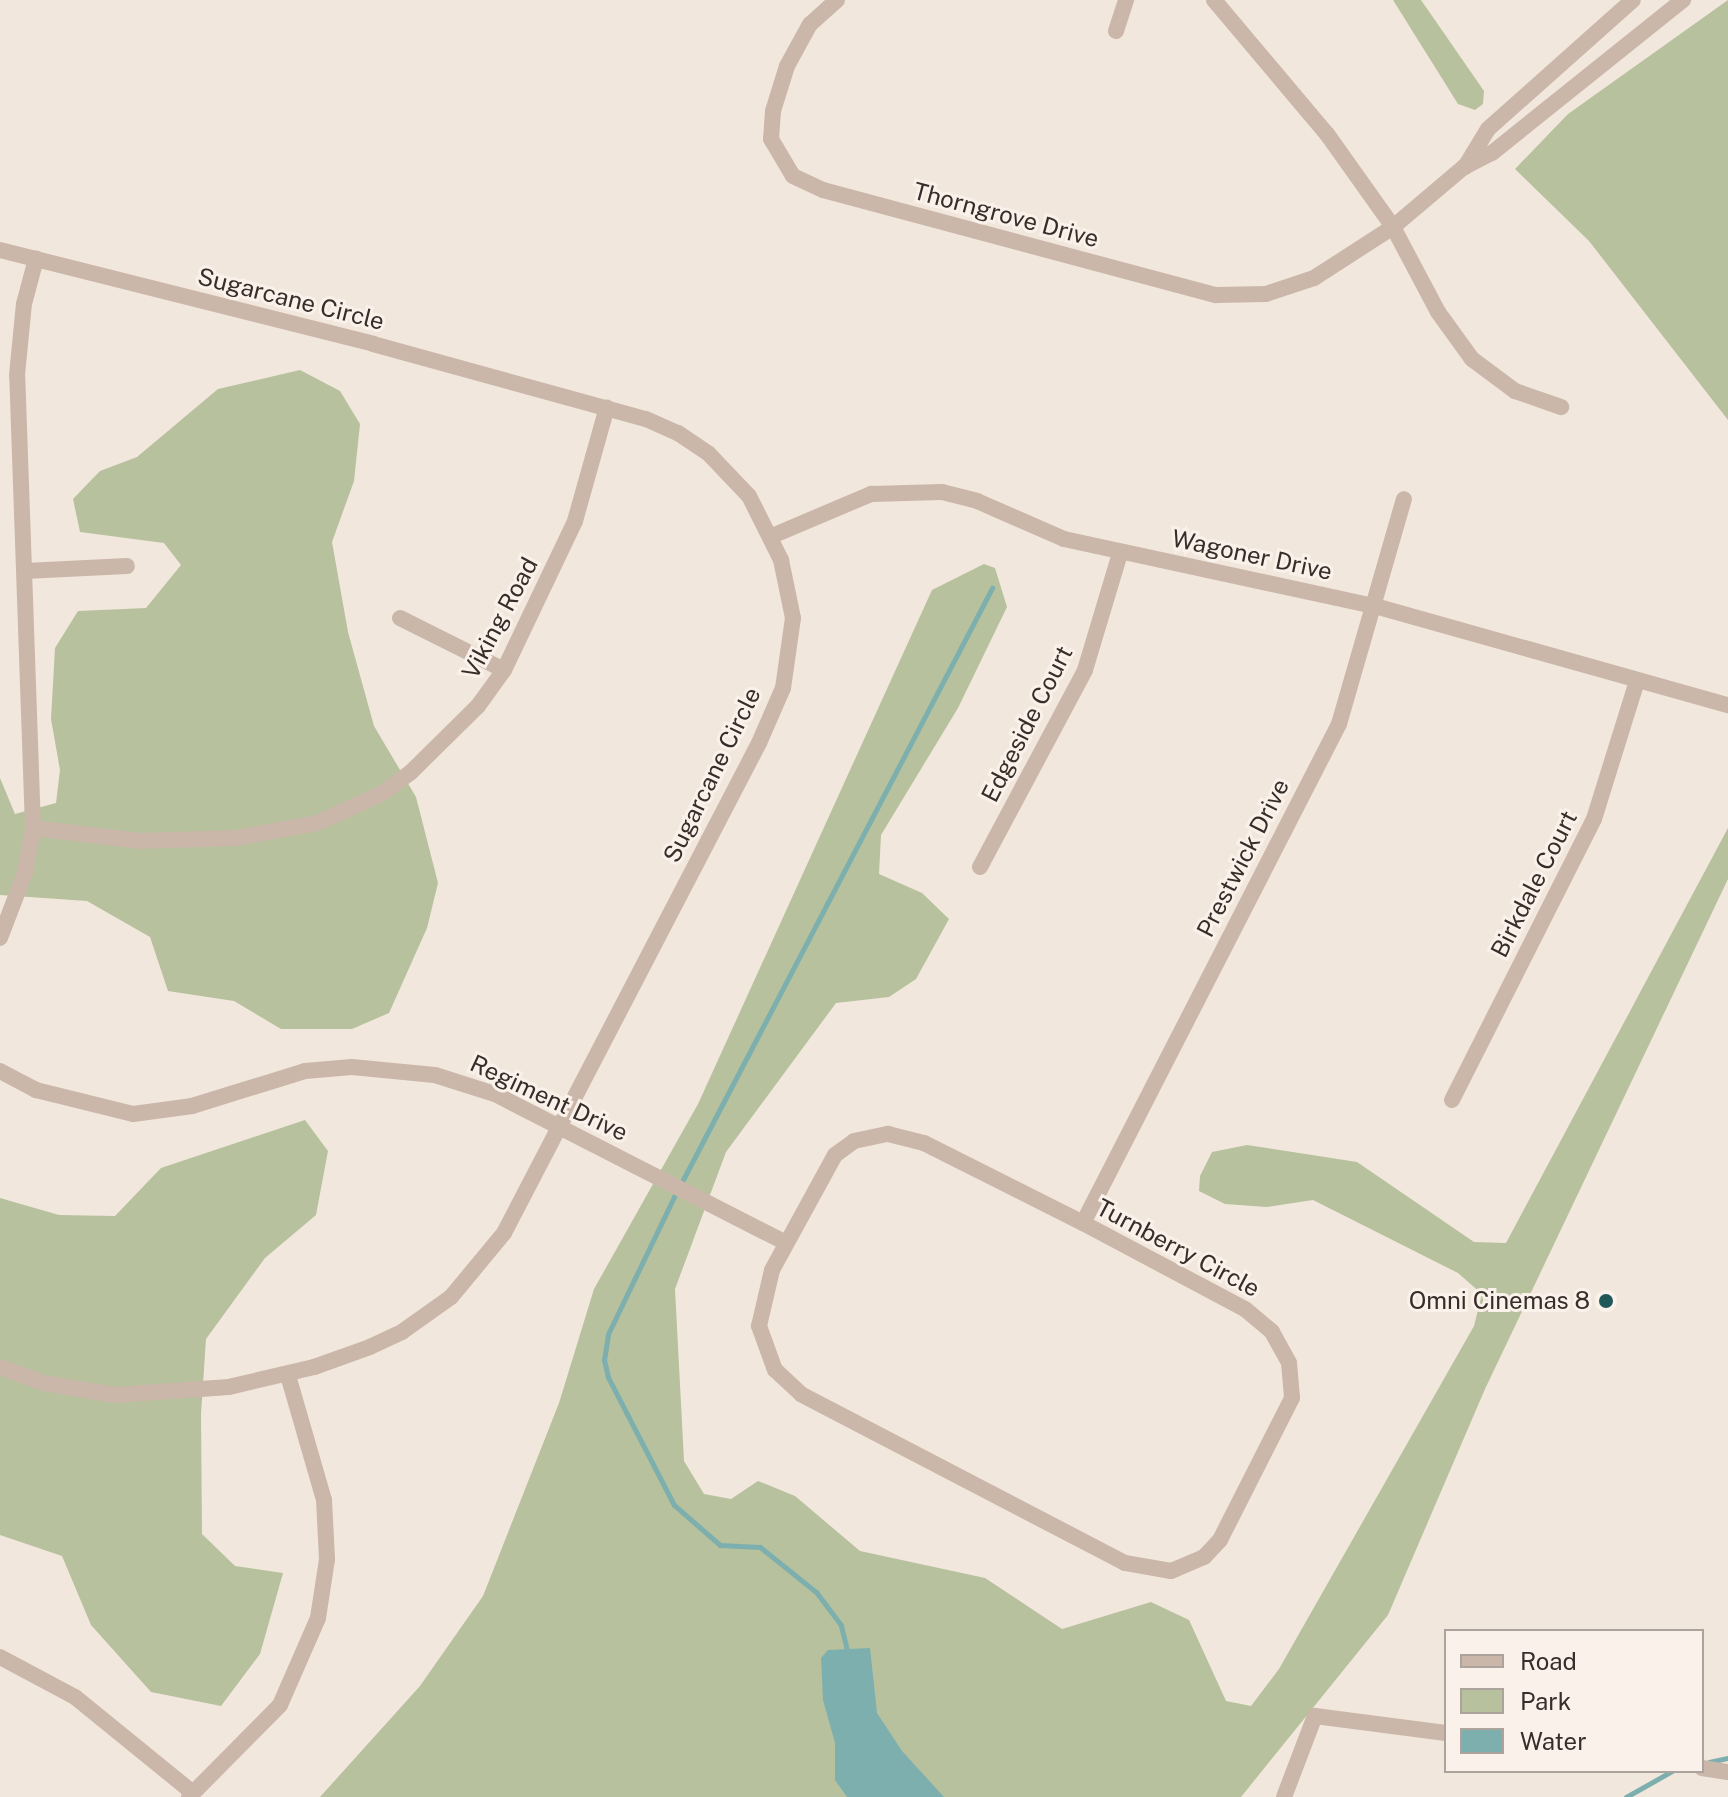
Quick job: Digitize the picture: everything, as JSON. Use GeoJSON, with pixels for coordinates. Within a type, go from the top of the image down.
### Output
{"type":"FeatureCollection","features":[{"type":"Feature","properties":{"kind":"street","name":"Thorngrove Drive"},"geometry":{"type":"LineString","coordinates":[[837,0],[810,24],[787,66],[771,139],[793,176],[823,190],[1216,295],[1266,294],[1314,278],[1393,227],[1464,167],[1549,110],[1683,0]]}},
{"type":"Feature","properties":{"kind":"street"},"geometry":{"type":"LineString","coordinates":[[1116,31],[1126,0]]}},
{"type":"Feature","properties":{"kind":"street"},"geometry":{"type":"LineString","coordinates":[[1214,0],[1327,134],[1393,227],[1438,312],[1472,359],[1515,391],[1561,407]]}},
{"type":"Feature","properties":{"kind":"street","name":"Thorngrove Drive"},"geometry":{"type":"LineString","coordinates":[[1464,167],[1488,129],[1529,89],[1633,0]]}},
{"type":"Feature","properties":{"kind":"street"},"geometry":{"type":"LineString","coordinates":[[1529,89],[1549,110]]}},
{"type":"Feature","properties":{"kind":"street","name":"Sugarcane Circle"},"geometry":{"type":"LineString","coordinates":[[0,250],[607,407],[657,423],[708,453],[749,496],[772,536],[793,618],[783,688],[504,1233],[451,1297],[402,1332],[288,1375],[229,1387],[114,1395],[44,1383],[0,1367]]}},
{"type":"Feature","properties":{"kind":"street"},"geometry":{"type":"LineString","coordinates":[[0,938],[22,885],[33,828],[17,375],[24,304],[36,259]]}},
{"type":"Feature","properties":{"kind":"street","name":"Viking Road"},"geometry":{"type":"LineString","coordinates":[[33,828],[188,842],[317,823],[381,794],[410,773],[478,706],[504,670],[575,521],[607,407]]}},
{"type":"Feature","properties":{"kind":"street","name":"Wagoner Drive"},"geometry":{"type":"LineString","coordinates":[[772,536],[849,501],[919,489],[977,501],[1064,539],[1120,553],[1203,566],[1375,606],[1728,705]]}},
{"type":"Feature","properties":{"kind":"street","name":"Prestwick Drive"},"geometry":{"type":"LineString","coordinates":[[1083,1223],[1339,724],[1404,499]]}},
{"type":"Feature","properties":{"kind":"street","name":"Edgeside Court"},"geometry":{"type":"LineString","coordinates":[[980,867],[1085,670],[1120,553]]}},
{"type":"Feature","properties":{"kind":"street"},"geometry":{"type":"LineString","coordinates":[[25,571],[127,566]]}},
{"type":"Feature","properties":{"kind":"street"},"geometry":{"type":"LineString","coordinates":[[400,618],[504,670]]}},
{"type":"Feature","properties":{"kind":"street","name":"Birkdale Court"},"geometry":{"type":"LineString","coordinates":[[1452,1100],[1594,819],[1637,681]]}},
{"type":"Feature","properties":{"kind":"street","name":"Regiment Drive"},"geometry":{"type":"LineString","coordinates":[[0,1071],[36,1090],[133,1114],[192,1106],[305,1071],[400,1069],[469,1085],[559,1126],[786,1243]]}},
{"type":"Feature","properties":{"kind":"street","name":"Turnberry Circle"},"geometry":{"type":"LineString","coordinates":[[876,1134],[924,1143],[1083,1223],[1255,1316],[1279,1341],[1289,1363],[1292,1398],[1220,1540],[1204,1557],[1183,1568],[1160,1571],[1125,1563],[791,1387],[768,1360],[759,1326],[764,1291],[786,1243],[835,1155],[854,1141],[876,1134]]}},
{"type":"Feature","properties":{"kind":"street"},"geometry":{"type":"LineString","coordinates":[[0,1657],[75,1697],[191,1795],[280,1705],[318,1618],[327,1559],[324,1500],[288,1375]]}},
{"type":"Feature","properties":{"kind":"street"},"geometry":{"type":"LineString","coordinates":[[1284,1797],[1315,1716],[1444,1733]]}},
{"type":"Feature","properties":{"kind":"street"},"geometry":{"type":"LineString","coordinates":[[1704,1768],[1728,1772]]}},
{"type":"Feature","properties":{"kind":"green space"},"geometry":{"type":"Polygon","coordinates":[[[1393,0],[1421,0],[1484,91],[1483,104],[1475,110],[1458,104],[1393,0]]]}},
{"type":"Feature","properties":{"kind":"green space"},"geometry":{"type":"Polygon","coordinates":[[[1728,0],[1728,420],[1589,241],[1515,169],[1568,114],[1728,0]]]}},
{"type":"Feature","properties":{"kind":"green space"},"geometry":{"type":"Polygon","coordinates":[[[300,370],[340,391],[360,424],[354,481],[332,542],[348,632],[374,726],[416,797],[438,883],[427,928],[389,1013],[352,1029],[281,1029],[234,1001],[168,991],[150,937],[87,901],[0,895],[0,778],[15,814],[56,803],[60,770],[51,719],[55,648],[78,611],[146,608],[181,565],[164,543],[80,532],[73,499],[100,471],[137,457],[218,389],[300,370]]]}},
{"type":"Feature","properties":{"kind":"green space"},"geometry":{"type":"Polygon","coordinates":[[[984,564],[995,568],[1007,607],[958,708],[881,835],[879,874],[922,893],[949,919],[916,979],[889,997],[836,1003],[726,1152],[675,1289],[684,1461],[704,1494],[731,1499],[758,1481],[795,1496],[860,1551],[985,1578],[1062,1629],[1151,1602],[1189,1620],[1226,1701],[1251,1706],[1279,1669],[1474,1326],[1482,1294],[1458,1273],[1313,1200],[1267,1207],[1225,1204],[1199,1191],[1200,1176],[1212,1152],[1247,1145],[1357,1162],[1474,1242],[1506,1243],[1728,828],[1728,879],[1485,1389],[1388,1615],[1241,1797],[320,1797],[420,1686],[483,1596],[559,1403],[594,1289],[698,1104],[932,590],[984,564]]]}},
{"type":"Feature","properties":{"kind":"green space"},"geometry":{"type":"Polygon","coordinates":[[[305,1120],[328,1151],[316,1215],[265,1258],[206,1339],[201,1414],[202,1534],[235,1566],[283,1573],[260,1654],[221,1706],[151,1692],[91,1625],[62,1556],[0,1535],[0,1198],[59,1215],[115,1216],[161,1168],[305,1120]]]}},
{"type":"Feature","properties":{"kind":"water"},"geometry":{"type":"Polygon","coordinates":[[[870,1648],[877,1713],[902,1751],[944,1797],[847,1797],[835,1780],[835,1743],[823,1700],[821,1658],[828,1650],[870,1648]]]}},
{"type":"Feature","properties":{"kind":"waterway"},"geometry":{"type":"LineString","coordinates":[[848,1654],[841,1625],[816,1592],[760,1547],[720,1545],[674,1505],[608,1377],[604,1360],[608,1334],[676,1193],[992,588]]}},
{"type":"Feature","properties":{"kind":"waterway"},"geometry":{"type":"LineString","coordinates":[[1709,1762],[1728,1758]]}},
{"type":"Feature","properties":{"kind":"waterway"},"geometry":{"type":"LineString","coordinates":[[1626,1797],[1668,1773]]}},
{"type":"Feature","properties":{"kind":"place","name":"Omni Cinemas 8"},"geometry":{"type":"Point","coordinates":[1606,1301]}}]}
